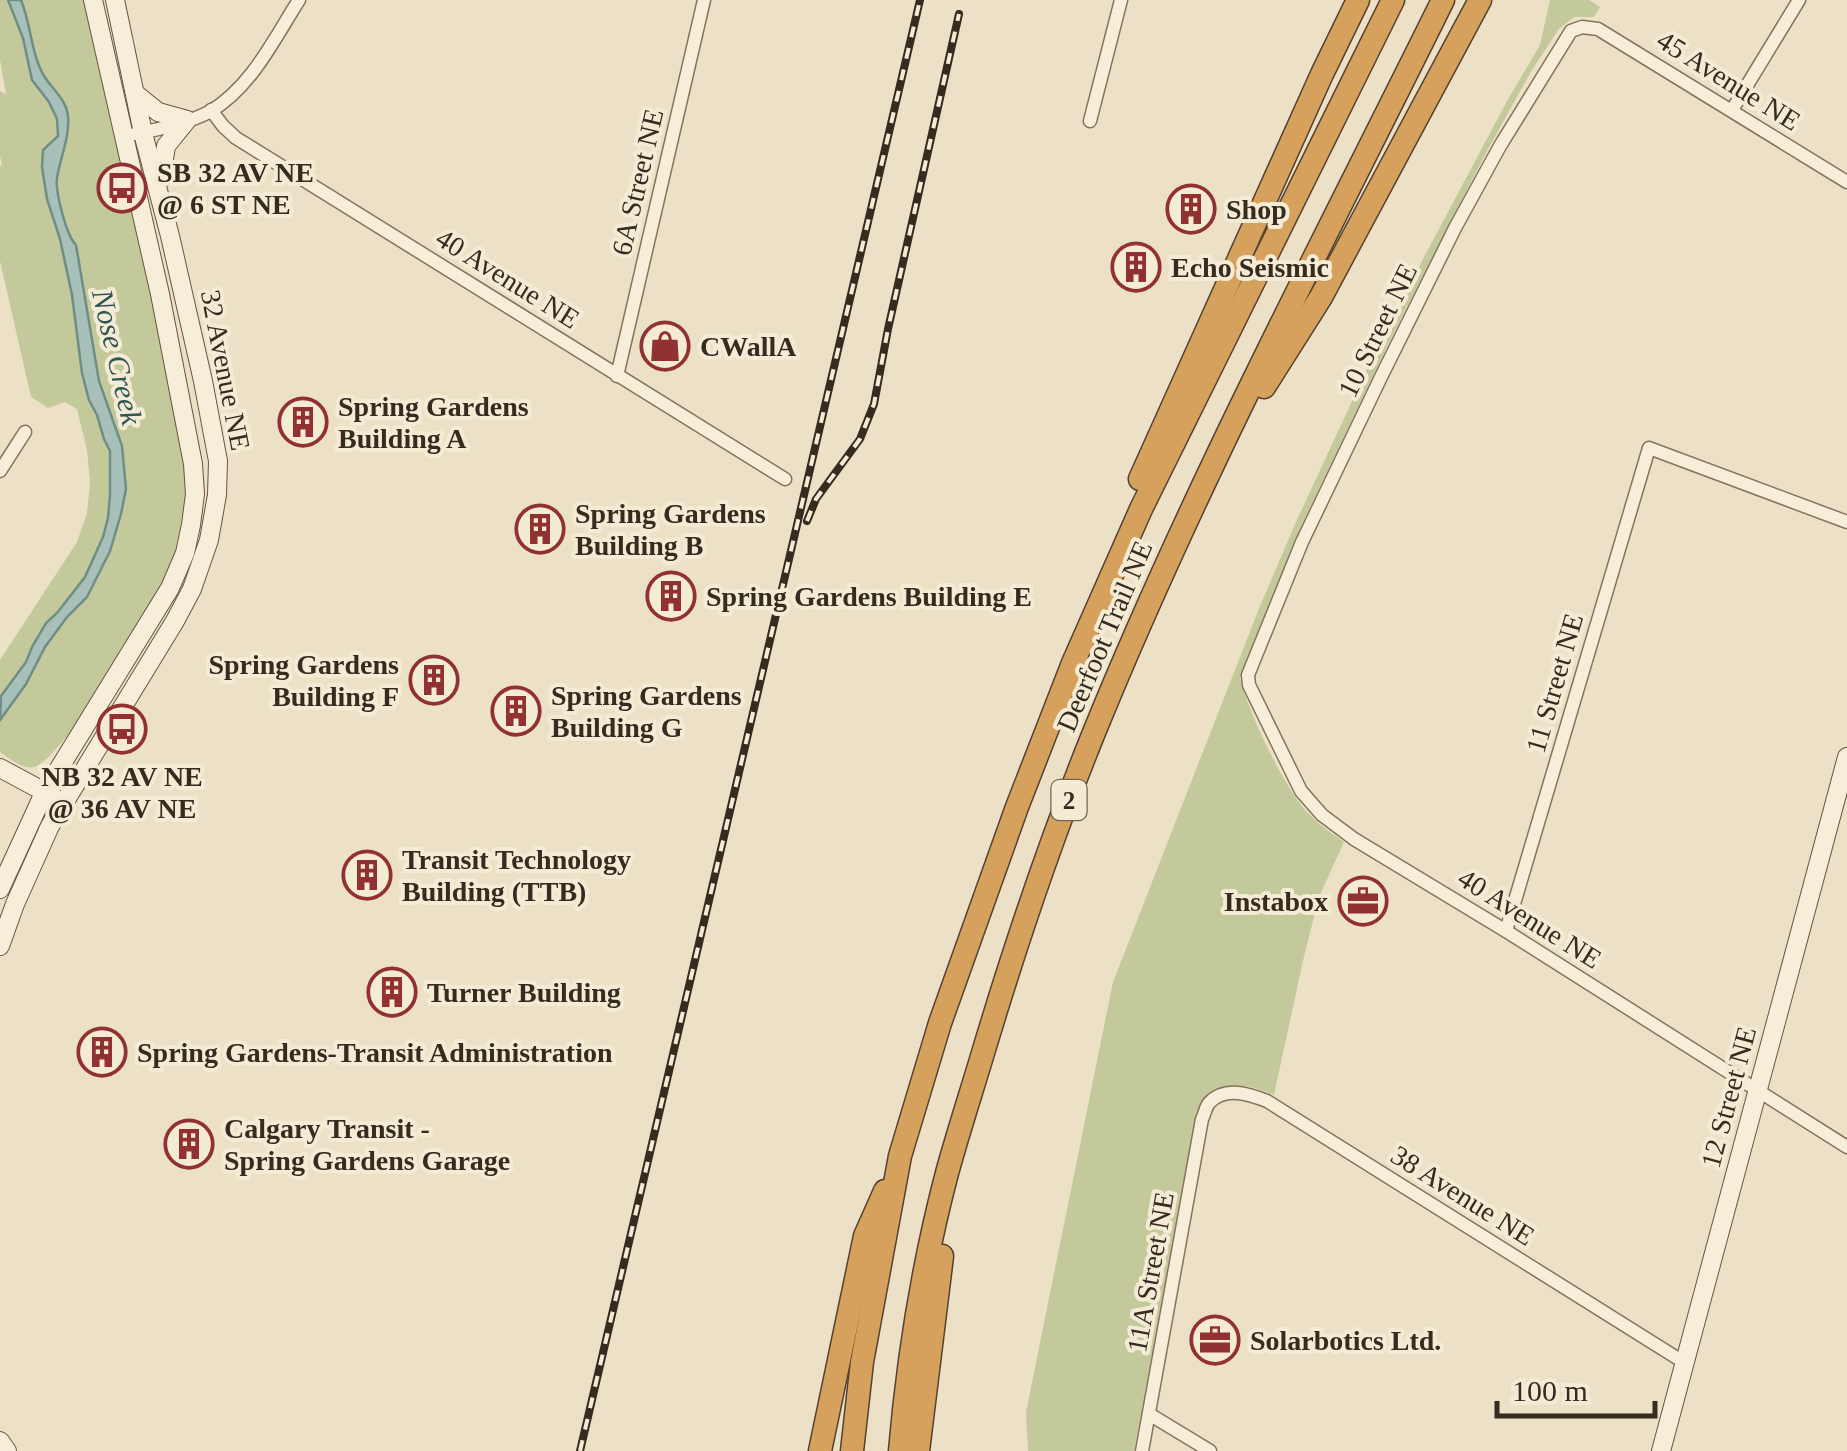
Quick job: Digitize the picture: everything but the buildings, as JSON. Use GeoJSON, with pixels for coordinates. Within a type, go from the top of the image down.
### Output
{"type":"FeatureCollection","features":[{"type":"Feature","properties":{"kind":"highway"},"geometry":{"type":"LineString","coordinates":[[1322,74],[1348,0]]}},
{"type":"Feature","properties":{"kind":"highway"},"geometry":{"type":"LineString","coordinates":[[1073,664],[1128,505],[1358,0]]}},
{"type":"Feature","properties":{"kind":"highway","name":"Deerfoot Trail NE"},"geometry":{"type":"LineString","coordinates":[[852,1451],[862,1362],[900,1156],[940,1023],[1017,806],[1073,664],[1141,510],[1393,0]]}},
{"type":"Feature","properties":{"kind":"highway","name":"Deerfoot Trail NE"},"geometry":{"type":"LineString","coordinates":[[900,1451],[906,1381],[926,1266],[947,1174],[1017,938],[1086,754],[1173,551],[1443,0]]}},
{"type":"Feature","properties":{"kind":"highway"},"geometry":{"type":"LineString","coordinates":[[1226,438],[1274,374],[1321,297],[1480,0]]}},
{"type":"Feature","properties":{"kind":"highway"},"geometry":{"type":"LineString","coordinates":[[820,1451],[865,1236],[900,1156]]}},
{"type":"Feature","properties":{"kind":"highway"},"geometry":{"type":"LineString","coordinates":[[918,1451],[942,1254],[947,1174]]}},
{"type":"Feature","properties":{"kind":"main road","name":"32 Avenue NE"},"geometry":{"type":"LineString","coordinates":[[0,888],[44,793],[170,588],[185,553],[196,494],[190,442],[94,0]]}},
{"type":"Feature","properties":{"kind":"main road","name":"32 Avenue NE"},"geometry":{"type":"LineString","coordinates":[[0,946],[15,904],[63,802],[192,589],[209,540],[217,495],[218,461],[203,381],[115,0]]}},
{"type":"Feature","properties":{"kind":"main road"},"geometry":{"type":"LineString","coordinates":[[136,94],[158,112],[187,120],[166,146],[159,194]]}},
{"type":"Feature","properties":{"kind":"main road","name":"12 Street NE"},"geometry":{"type":"LineString","coordinates":[[1661,1451],[1847,758]]}},
{"type":"Feature","properties":{"kind":"main road"},"geometry":{"type":"LineString","coordinates":[[5,771],[63,802]]}},
{"type":"Feature","properties":{"kind":"main road"},"geometry":{"type":"LineString","coordinates":[[0,1441],[7,1451]]}},
{"type":"Feature","properties":{"kind":"street"},"geometry":{"type":"LineString","coordinates":[[124,137],[211,110],[244,84],[299,0]]}},
{"type":"Feature","properties":{"kind":"street","name":"6A Street NE"},"geometry":{"type":"LineString","coordinates":[[617,376],[704,0]]}},
{"type":"Feature","properties":{"kind":"street"},"geometry":{"type":"LineString","coordinates":[[1090,121],[1121,0]]}},
{"type":"Feature","properties":{"kind":"street"},"geometry":{"type":"LineString","coordinates":[[1732,110],[1800,0]]}},
{"type":"Feature","properties":{"kind":"street","name":"45 Avenue NE"},"geometry":{"type":"LineString","coordinates":[[1582,27],[1598,29],[1847,182]]}},
{"type":"Feature","properties":{"kind":"street","name":"10 Street NE"},"geometry":{"type":"LineString","coordinates":[[1248,675],[1302,542],[1455,228],[1563,42],[1572,31],[1582,27]]}},
{"type":"Feature","properties":{"kind":"street","name":"40 Avenue NE"},"geometry":{"type":"LineString","coordinates":[[211,110],[236,138],[785,480]]}},
{"type":"Feature","properties":{"kind":"street"},"geometry":{"type":"LineString","coordinates":[[0,472],[25,432]]}},
{"type":"Feature","properties":{"kind":"street","name":"11 Street NE"},"geometry":{"type":"LineString","coordinates":[[1506,932],[1649,448],[1847,522]]}},
{"type":"Feature","properties":{"kind":"street","name":"40 Avenue NE"},"geometry":{"type":"LineString","coordinates":[[1248,675],[1256,701],[1301,791],[1322,816],[1847,1147]]}},
{"type":"Feature","properties":{"kind":"street","name":"38 Avenue NE"},"geometry":{"type":"LineString","coordinates":[[1210,1103],[1227,1094],[1245,1093],[1266,1101],[1685,1363]]}},
{"type":"Feature","properties":{"kind":"street","name":"11A Street NE"},"geometry":{"type":"LineString","coordinates":[[1142,1451],[1202,1120],[1210,1103]]}},
{"type":"Feature","properties":{"kind":"street"},"geometry":{"type":"LineString","coordinates":[[1149,1414],[1210,1451]]}},
{"type":"Feature","properties":{"kind":"green space"},"geometry":{"type":"Polygon","coordinates":[[[0,0],[85,0],[182,437],[185,475],[181,536],[163,587],[83,715],[47,759],[34,767],[25,767],[0,752],[0,660],[77,542],[87,513],[90,482],[77,409],[65,402],[48,408],[31,397],[0,261],[0,91],[6,94],[0,60],[0,0]]]}},
{"type":"Feature","properties":{"kind":"green space"},"geometry":{"type":"Polygon","coordinates":[[[1550,0],[1589,0],[1600,7],[1594,17],[1574,17],[1559,29],[1487,151],[1299,530],[1240,678],[1259,729],[1288,785],[1311,816],[1344,842],[1319,897],[1274,1095],[1248,1087],[1231,1088],[1198,1117],[1134,1451],[1028,1451],[1026,1412],[1113,982],[1295,524],[1374,354],[1540,45],[1550,0]]]}},
{"type":"Feature","properties":{"kind":"water"},"geometry":{"type":"Polygon","coordinates":[[[8,0],[21,0],[40,67],[67,110],[68,132],[57,178],[58,193],[65,223],[76,245],[99,381],[122,446],[126,489],[110,551],[87,597],[45,647],[26,684],[0,720],[1,696],[26,662],[46,623],[85,577],[103,537],[110,495],[110,451],[82,373],[72,295],[42,167],[43,150],[58,136],[57,119],[32,80],[23,38],[8,0]]]}},
{"type":"Feature","properties":{"kind":"railway"},"geometry":{"type":"LineString","coordinates":[[580,1451],[920,0]]}},
{"type":"Feature","properties":{"kind":"railway"},"geometry":{"type":"LineString","coordinates":[[807,521],[816,499],[860,439],[874,404],[959,14]]}},
{"type":"Feature","properties":{"kind":"place","name":"SB 32 AV NE @ 6 ST NE"},"geometry":{"type":"Point","coordinates":[122,188]}},
{"type":"Feature","properties":{"kind":"place","name":"Shop"},"geometry":{"type":"Point","coordinates":[1191,209]}},
{"type":"Feature","properties":{"kind":"place","name":"Echo Seismic"},"geometry":{"type":"Point","coordinates":[1136,267]}},
{"type":"Feature","properties":{"kind":"place","name":"CWallA"},"geometry":{"type":"Point","coordinates":[665,346]}},
{"type":"Feature","properties":{"kind":"place","name":"Spring Gardens Building A"},"geometry":{"type":"Point","coordinates":[303,422]}},
{"type":"Feature","properties":{"kind":"place","name":"Spring Gardens Building B"},"geometry":{"type":"Point","coordinates":[540,529]}},
{"type":"Feature","properties":{"kind":"place","name":"Spring Gardens Building E"},"geometry":{"type":"Point","coordinates":[671,596]}},
{"type":"Feature","properties":{"kind":"place","name":"Spring Gardens Building F"},"geometry":{"type":"Point","coordinates":[434,680]}},
{"type":"Feature","properties":{"kind":"place","name":"Spring Gardens Building G"},"geometry":{"type":"Point","coordinates":[516,711]}},
{"type":"Feature","properties":{"kind":"place","name":"NB 32 AV NE @ 36 AV NE"},"geometry":{"type":"Point","coordinates":[122,729]}},
{"type":"Feature","properties":{"kind":"place","name":"Transit Technology Building (TTB)"},"geometry":{"type":"Point","coordinates":[367,875]}},
{"type":"Feature","properties":{"kind":"place","name":"Instabox"},"geometry":{"type":"Point","coordinates":[1363,901]}},
{"type":"Feature","properties":{"kind":"place","name":"Turner Building"},"geometry":{"type":"Point","coordinates":[392,992]}},
{"type":"Feature","properties":{"kind":"place","name":"Spring Gardens-Transit Administration"},"geometry":{"type":"Point","coordinates":[102,1052]}},
{"type":"Feature","properties":{"kind":"place","name":"Calgary Transit - Spring Gardens Garage"},"geometry":{"type":"Point","coordinates":[189,1144]}},
{"type":"Feature","properties":{"kind":"place","name":"Solarbotics Ltd."},"geometry":{"type":"Point","coordinates":[1215,1340]}},
{"type":"Feature","properties":{"kind":"water label","name":"Nose Creek"},"geometry":{"type":"Point","coordinates":[117,357]}}]}
